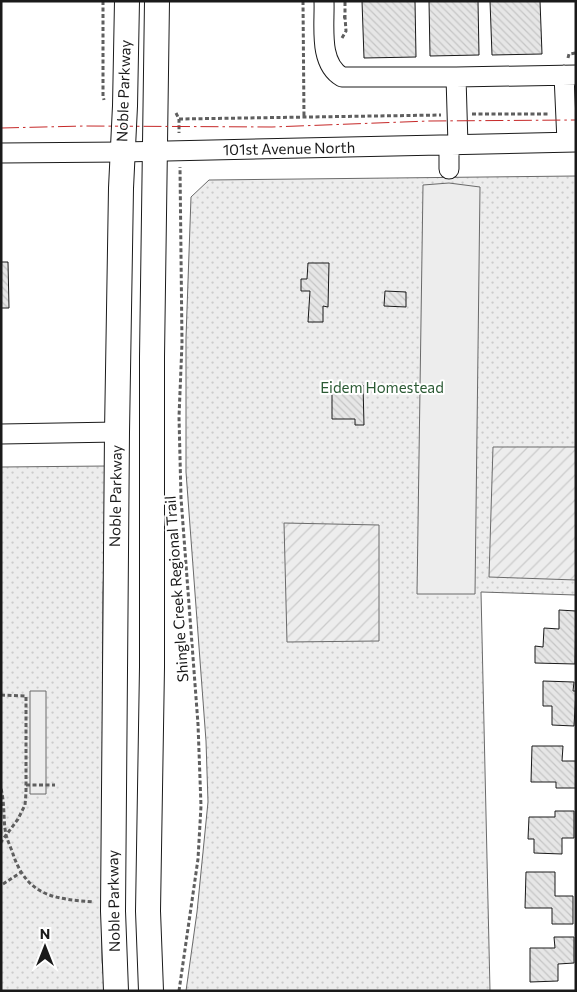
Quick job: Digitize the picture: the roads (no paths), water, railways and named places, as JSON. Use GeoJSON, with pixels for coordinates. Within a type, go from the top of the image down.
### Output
{"type":"FeatureCollection","features":[{"type":"Feature","properties":{"kind":"main road","name":"Noble Parkway"},"geometry":{"type":"LineString","coordinates":[[116,991],[113,892],[117,432],[127,1]]}},
{"type":"Feature","properties":{"kind":"main road","name":"Noble Parkway"},"geometry":{"type":"LineString","coordinates":[[151,991],[148,911],[152,667],[152,377],[157,1]]}},
{"type":"Feature","properties":{"kind":"street"},"geometry":{"type":"LineString","coordinates":[[324,1],[325,50],[329,65],[335,73],[342,76],[352,78],[570,75],[566,113],[572,142]]}},
{"type":"Feature","properties":{"kind":"street"},"geometry":{"type":"LineString","coordinates":[[449,169],[457,114],[456,77]]}},
{"type":"Feature","properties":{"kind":"street","name":"101st Avenue North"},"geometry":{"type":"LineString","coordinates":[[1,153],[572,142]]}},
{"type":"Feature","properties":{"kind":"street"},"geometry":{"type":"LineString","coordinates":[[1,434],[117,432]]}},
{"type":"Feature","properties":{"kind":"park label","name":"Eidem Homestead"},"geometry":{"type":"Point","coordinates":[382,388]}}]}
